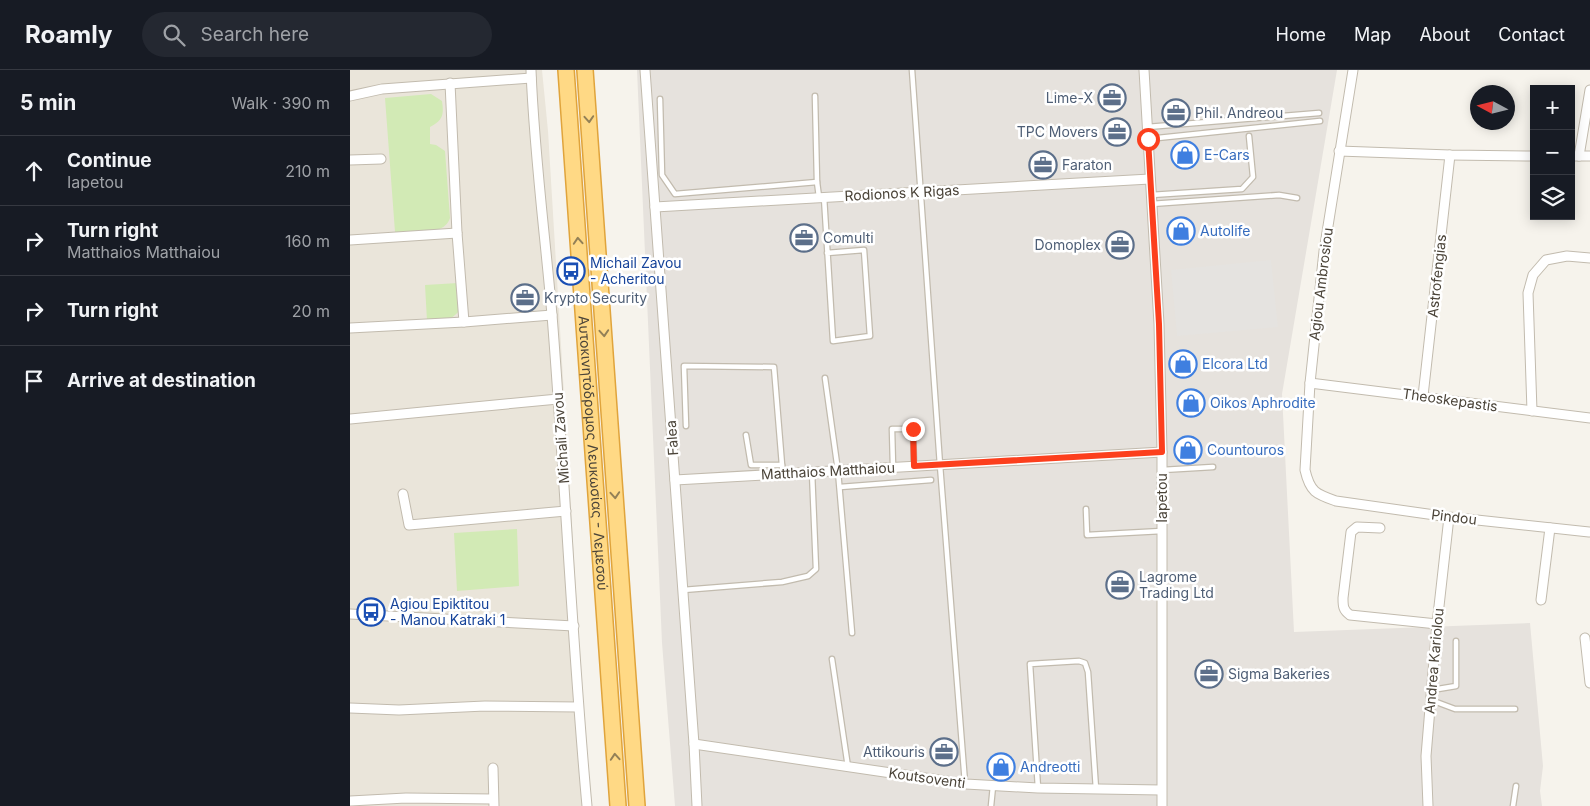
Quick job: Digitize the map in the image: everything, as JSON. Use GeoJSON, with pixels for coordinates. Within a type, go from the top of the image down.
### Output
{"type":"FeatureCollection","features":[{"type":"Feature","properties":{"kind":"highway","name":"Αυτοκινητόδρομος Λευκωσίας - Λεμεσού"},"geometry":{"type":"LineString","coordinates":[[566,70],[618,806]]}},
{"type":"Feature","properties":{"kind":"highway","name":"Αυτοκινητόδρομος Λευκωσίας - Λεμεσού"},"geometry":{"type":"LineString","coordinates":[[585,70],[637,806]]}},
{"type":"Feature","properties":{"kind":"highway"},"geometry":{"type":"LineString","coordinates":[[620,570],[630,641],[644,806]]}},
{"type":"Feature","properties":{"kind":"street","name":"Falea"},"geometry":{"type":"LineString","coordinates":[[645,70],[697,806]]}},
{"type":"Feature","properties":{"kind":"street","name":"Iapetou"},"geometry":{"type":"LineString","coordinates":[[1144,70],[1159,324],[1162,452],[1162,806]]}},
{"type":"Feature","properties":{"kind":"street","name":"Agiou Ambrosiou"},"geometry":{"type":"LineString","coordinates":[[1320,496],[1308,483],[1305,470],[1310,382],[1324,251],[1353,70]]}},
{"type":"Feature","properties":{"kind":"street"},"geometry":{"type":"LineString","coordinates":[[350,96],[382,89],[531,74]]}},
{"type":"Feature","properties":{"kind":"street","name":"Michali Zavou"},"geometry":{"type":"LineString","coordinates":[[531,74],[552,315],[578,707],[587,806]]}},
{"type":"Feature","properties":{"kind":"street"},"geometry":{"type":"LineString","coordinates":[[450,83],[457,233],[464,322]]}},
{"type":"Feature","properties":{"kind":"street"},"geometry":{"type":"LineString","coordinates":[[1590,90],[1575,156],[1590,156]]}},
{"type":"Feature","properties":{"kind":"street"},"geometry":{"type":"LineString","coordinates":[[1339,151],[1530,156]]}},
{"type":"Feature","properties":{"kind":"street","name":"Astrofengias"},"geometry":{"type":"LineString","coordinates":[[1423,396],[1450,155]]}},
{"type":"Feature","properties":{"kind":"street"},"geometry":{"type":"LineString","coordinates":[[350,160],[381,159]]}},
{"type":"Feature","properties":{"kind":"street","name":"Rodionos K Rigas"},"geometry":{"type":"LineString","coordinates":[[655,206],[1150,179]]}},
{"type":"Feature","properties":{"kind":"street"},"geometry":{"type":"LineString","coordinates":[[350,240],[457,233]]}},
{"type":"Feature","properties":{"kind":"street"},"geometry":{"type":"LineString","coordinates":[[1532,411],[1528,293],[1533,275],[1546,260],[1567,256],[1590,258]]}},
{"type":"Feature","properties":{"kind":"street"},"geometry":{"type":"LineString","coordinates":[[350,328],[552,315]]}},
{"type":"Feature","properties":{"kind":"street","name":"Theoskepastis"},"geometry":{"type":"LineString","coordinates":[[1310,382],[1590,418]]}},
{"type":"Feature","properties":{"kind":"street"},"geometry":{"type":"LineString","coordinates":[[350,419],[558,399]]}},
{"type":"Feature","properties":{"kind":"street","name":"Matthaios Matthaiou"},"geometry":{"type":"LineString","coordinates":[[675,480],[782,470],[812,472],[1162,452]]}},
{"type":"Feature","properties":{"kind":"street"},"geometry":{"type":"LineString","coordinates":[[403,494],[409,525],[566,511]]}},
{"type":"Feature","properties":{"kind":"street","name":"Pindou"},"geometry":{"type":"LineString","coordinates":[[1320,496],[1336,501],[1449,517],[1589,532]]}},
{"type":"Feature","properties":{"kind":"street","name":"Andrea Kariolou"},"geometry":{"type":"LineString","coordinates":[[1428,806],[1426,756],[1430,700],[1449,517]]}},
{"type":"Feature","properties":{"kind":"street"},"geometry":{"type":"LineString","coordinates":[[1380,528],[1357,527],[1351,532],[1343,598],[1345,612],[1350,615],[1437,624]]}},
{"type":"Feature","properties":{"kind":"street"},"geometry":{"type":"LineString","coordinates":[[1541,600],[1550,528]]}},
{"type":"Feature","properties":{"kind":"street"},"geometry":{"type":"LineString","coordinates":[[350,614],[574,626]]}},
{"type":"Feature","properties":{"kind":"street"},"geometry":{"type":"LineString","coordinates":[[1585,638],[1590,678]]}},
{"type":"Feature","properties":{"kind":"street"},"geometry":{"type":"LineString","coordinates":[[350,708],[399,710],[485,706],[578,707]]}},
{"type":"Feature","properties":{"kind":"street","name":"Koutsoventi"},"geometry":{"type":"LineString","coordinates":[[694,744],[966,784],[1038,788],[1162,790]]}},
{"type":"Feature","properties":{"kind":"street"},"geometry":{"type":"LineString","coordinates":[[350,802],[493,802],[492,768]]}},
{"type":"Feature","properties":{"kind":"lane"},"geometry":{"type":"LineString","coordinates":[[912,70],[940,465],[966,784]]}},
{"type":"Feature","properties":{"kind":"lane"},"geometry":{"type":"LineString","coordinates":[[815,96],[817,182],[821,197],[827,252],[833,341],[870,336],[864,250],[827,252]]}},
{"type":"Feature","properties":{"kind":"lane"},"geometry":{"type":"LineString","coordinates":[[660,99],[662,175],[674,194],[817,182]]}},
{"type":"Feature","properties":{"kind":"lane"},"geometry":{"type":"LineString","coordinates":[[1147,126],[1319,113]]}},
{"type":"Feature","properties":{"kind":"lane"},"geometry":{"type":"LineString","coordinates":[[1148,139],[1320,121]]}},
{"type":"Feature","properties":{"kind":"lane"},"geometry":{"type":"LineString","coordinates":[[1151,199],[1242,189],[1253,177],[1249,136]]}},
{"type":"Feature","properties":{"kind":"lane"},"geometry":{"type":"LineString","coordinates":[[1151,199],[1280,196],[1297,198]]}},
{"type":"Feature","properties":{"kind":"lane"},"geometry":{"type":"LineString","coordinates":[[686,426],[684,366],[774,367],[782,470],[751,465],[746,435]]}},
{"type":"Feature","properties":{"kind":"lane"},"geometry":{"type":"LineString","coordinates":[[825,378],[840,487],[852,633]]}},
{"type":"Feature","properties":{"kind":"lane"},"geometry":{"type":"LineString","coordinates":[[893,467],[892,429],[913,429],[914,466]]}},
{"type":"Feature","properties":{"kind":"lane"},"geometry":{"type":"LineString","coordinates":[[1162,470],[1214,467]]}},
{"type":"Feature","properties":{"kind":"lane"},"geometry":{"type":"LineString","coordinates":[[683,590],[782,582],[808,576],[816,569],[812,472]]}},
{"type":"Feature","properties":{"kind":"lane"},"geometry":{"type":"LineString","coordinates":[[840,487],[930,480]]}},
{"type":"Feature","properties":{"kind":"lane"},"geometry":{"type":"LineString","coordinates":[[1086,509],[1087,535],[1162,531]]}},
{"type":"Feature","properties":{"kind":"lane"},"geometry":{"type":"LineString","coordinates":[[1431,690],[1456,686],[1456,641]]}},
{"type":"Feature","properties":{"kind":"lane"},"geometry":{"type":"LineString","coordinates":[[832,659],[848,767]]}},
{"type":"Feature","properties":{"kind":"lane"},"geometry":{"type":"LineString","coordinates":[[1038,788],[1030,664],[1079,661],[1085,663],[1088,672],[1096,789]]}},
{"type":"Feature","properties":{"kind":"lane"},"geometry":{"type":"LineString","coordinates":[[1430,700],[1455,709],[1515,709]]}},
{"type":"Feature","properties":{"kind":"lane"},"geometry":{"type":"LineString","coordinates":[[991,806],[993,786]]}},
{"type":"Feature","properties":{"kind":"lane"},"geometry":{"type":"LineString","coordinates":[[1513,806],[1516,786]]}},
{"type":"Feature","properties":{"kind":"shaded area"},"geometry":{"type":"Polygon","coordinates":[[[350,70],[542,70],[548,131],[589,806],[350,806],[350,70]]]}},
{"type":"Feature","properties":{"kind":"shaded area"},"geometry":{"type":"Polygon","coordinates":[[[637,70],[1337,70],[1282,394],[1294,632],[1530,623],[1543,766],[1540,791],[1542,806],[675,806],[662,643],[637,70]]]}},
{"type":"Feature","properties":{"kind":"shaded area"},"geometry":{"type":"Polygon","coordinates":[[[1271,260],[1278,327],[1177,336],[1171,270],[1271,260]]]}},
{"type":"Feature","properties":{"kind":"green space"},"geometry":{"type":"Polygon","coordinates":[[[431,94],[442,101],[442,117],[430,127],[430,144],[436,145],[445,151],[450,218],[447,224],[434,231],[418,233],[395,232],[385,98],[431,94]]]}},
{"type":"Feature","properties":{"kind":"green space"},"geometry":{"type":"Polygon","coordinates":[[[458,283],[459,311],[448,319],[427,321],[425,285],[458,283]]]}},
{"type":"Feature","properties":{"kind":"green space"},"geometry":{"type":"Polygon","coordinates":[[[517,529],[519,586],[457,591],[454,533],[517,529]]]}},
{"type":"Feature","properties":{"kind":"place","name":"Lime-X"},"geometry":{"type":"Point","coordinates":[1112,98]}},
{"type":"Feature","properties":{"kind":"place","name":"Phil. Andreou"},"geometry":{"type":"Point","coordinates":[1176,113]}},
{"type":"Feature","properties":{"kind":"place","name":"TPC Movers"},"geometry":{"type":"Point","coordinates":[1117,132]}},
{"type":"Feature","properties":{"kind":"place","name":"E-Cars"},"geometry":{"type":"Point","coordinates":[1185,155]}},
{"type":"Feature","properties":{"kind":"place","name":"Faraton"},"geometry":{"type":"Point","coordinates":[1043,165]}},
{"type":"Feature","properties":{"kind":"place","name":"Autolife"},"geometry":{"type":"Point","coordinates":[1181,231]}},
{"type":"Feature","properties":{"kind":"place","name":"Comulti"},"geometry":{"type":"Point","coordinates":[804,238]}},
{"type":"Feature","properties":{"kind":"place","name":"Domoplex"},"geometry":{"type":"Point","coordinates":[1120,245]}},
{"type":"Feature","properties":{"kind":"place","name":"Michail Zavou - Acheritou"},"geometry":{"type":"Point","coordinates":[571,271]}},
{"type":"Feature","properties":{"kind":"place","name":"Krypto Security"},"geometry":{"type":"Point","coordinates":[525,298]}},
{"type":"Feature","properties":{"kind":"place","name":"Elcora Ltd"},"geometry":{"type":"Point","coordinates":[1183,364]}},
{"type":"Feature","properties":{"kind":"place","name":"Oikos Aphrodite"},"geometry":{"type":"Point","coordinates":[1191,403]}},
{"type":"Feature","properties":{"kind":"place","name":"Countouros"},"geometry":{"type":"Point","coordinates":[1188,450]}},
{"type":"Feature","properties":{"kind":"place","name":"Lagrome Trading Ltd"},"geometry":{"type":"Point","coordinates":[1120,585]}},
{"type":"Feature","properties":{"kind":"place","name":"Agiou Epiktitou - Manou Katraki 1"},"geometry":{"type":"Point","coordinates":[371,612]}},
{"type":"Feature","properties":{"kind":"place","name":"Sigma Bakeries"},"geometry":{"type":"Point","coordinates":[1209,674]}},
{"type":"Feature","properties":{"kind":"place","name":"Attikouris"},"geometry":{"type":"Point","coordinates":[944,752]}},
{"type":"Feature","properties":{"kind":"place","name":"Andreotti"},"geometry":{"type":"Point","coordinates":[1001,767]}},
{"type":"Feature","properties":{"kind":"route"},"geometry":{"type":"LineString","coordinates":[[913,429],[914,466],[1162,452],[1159,324],[1148,139]]}}]}
